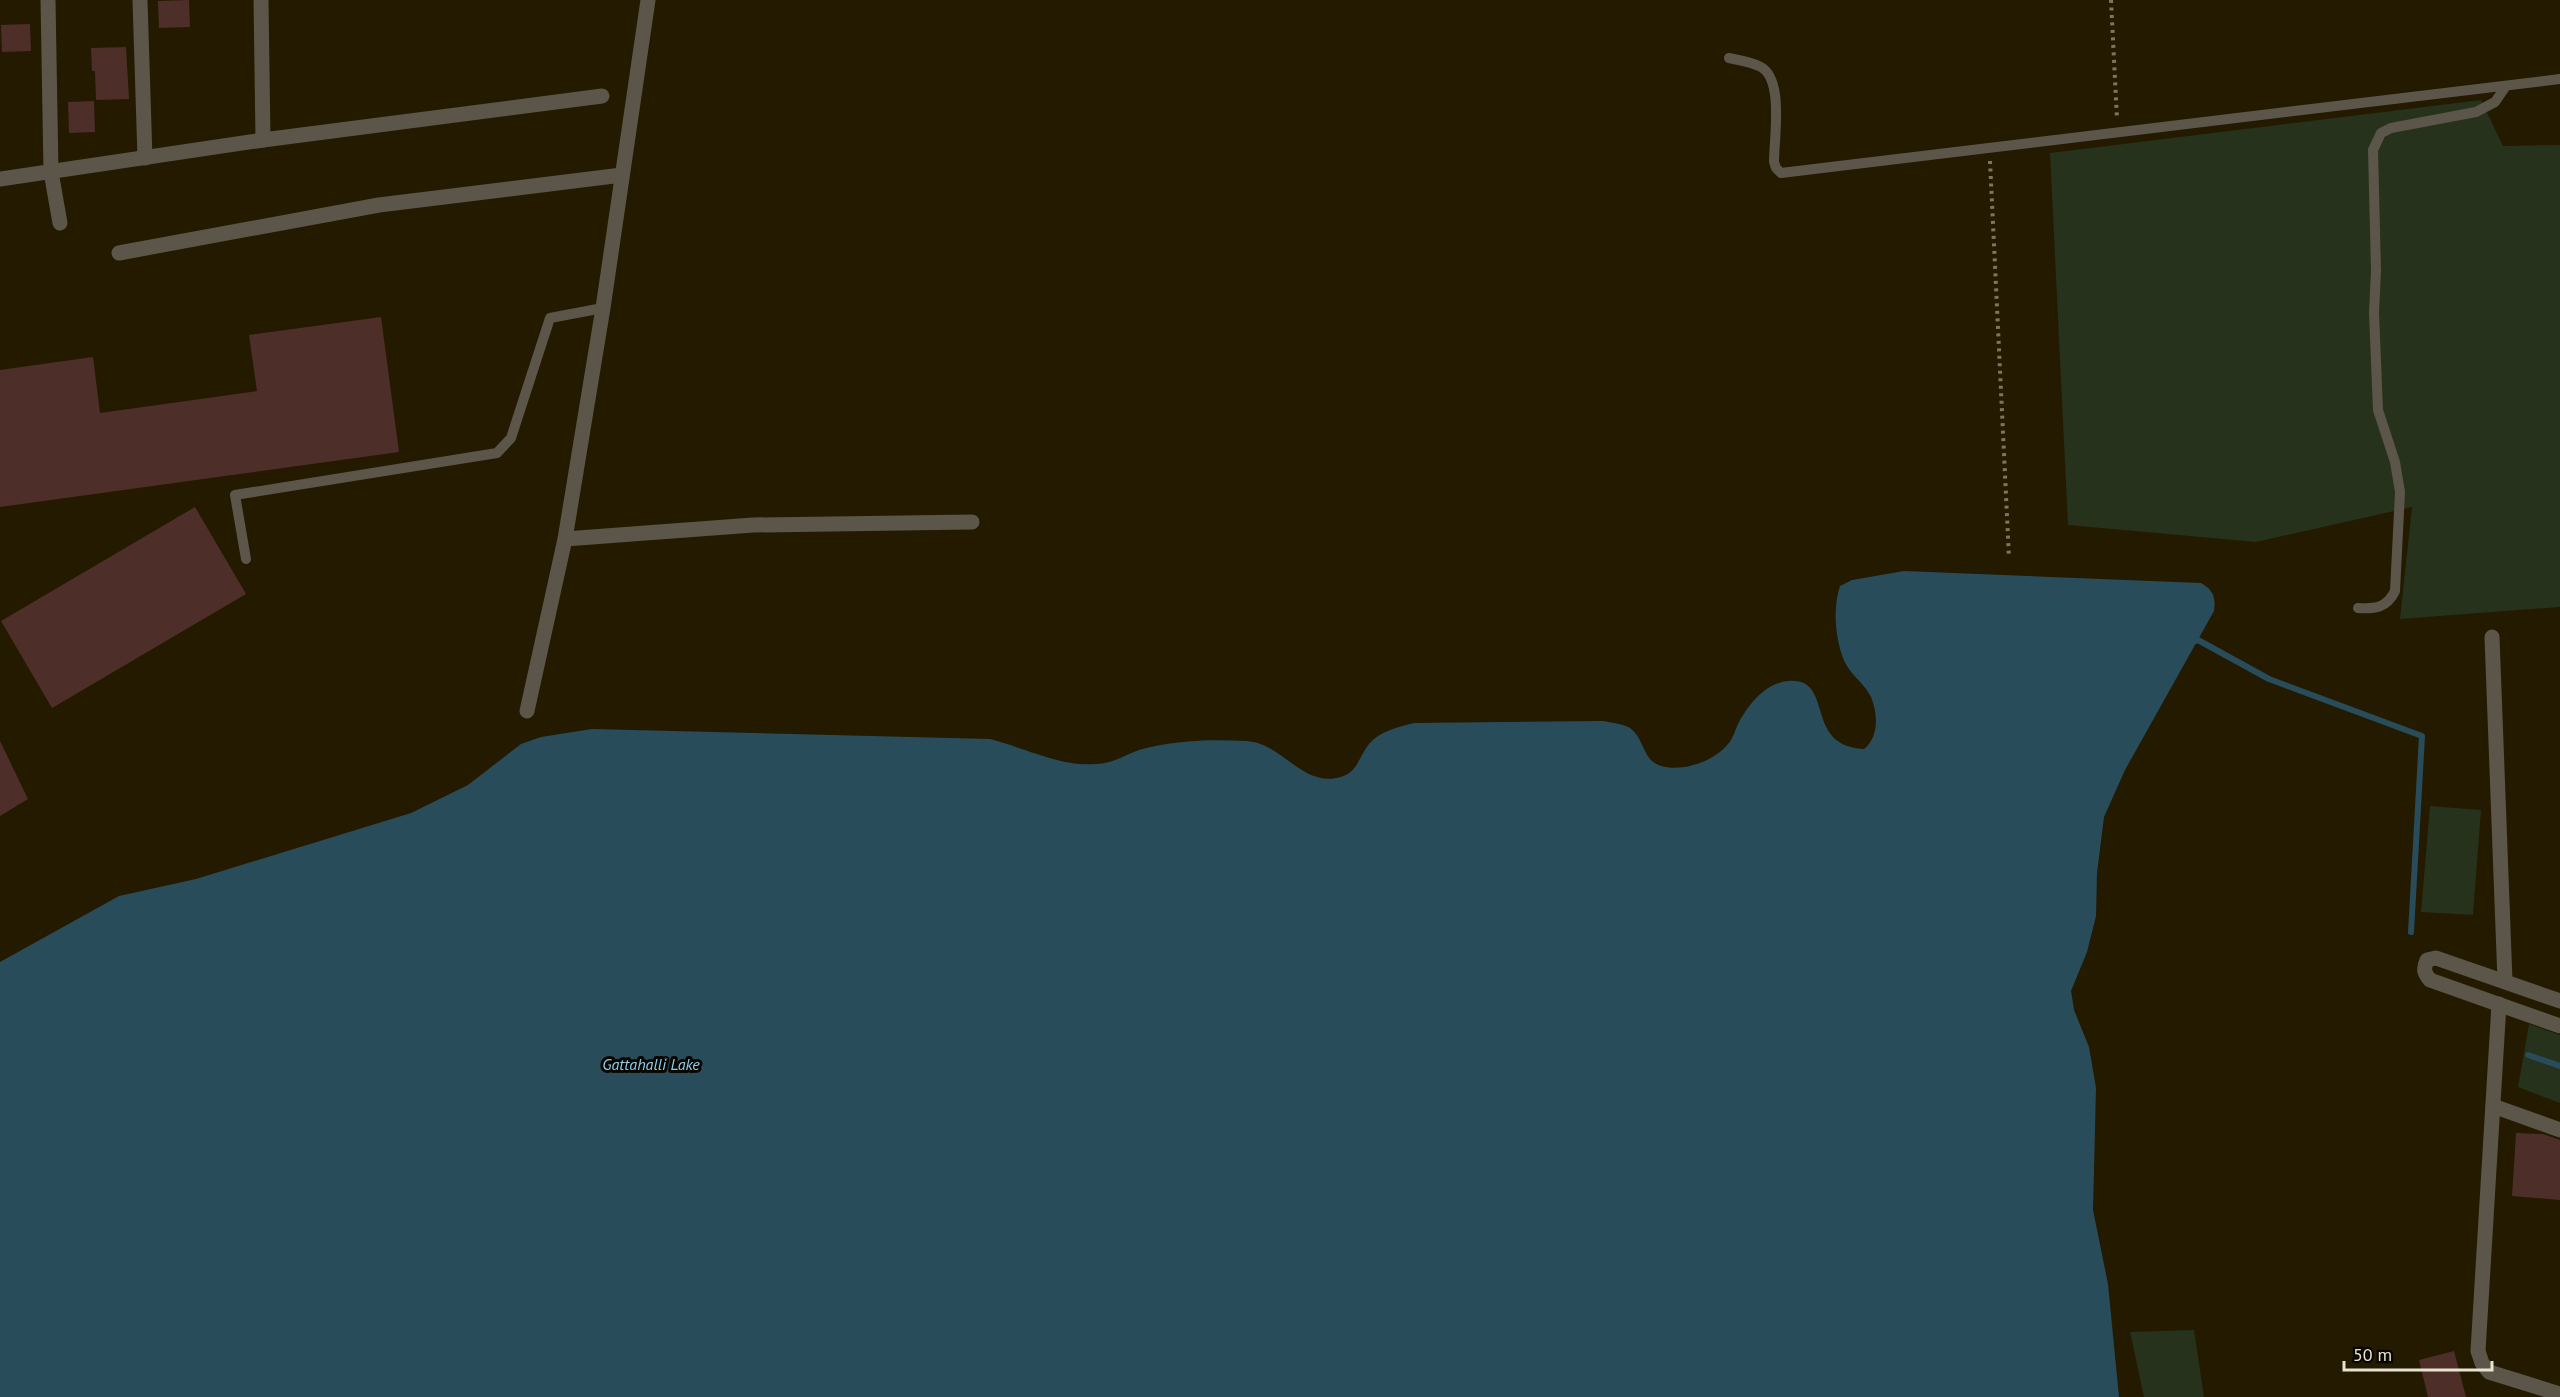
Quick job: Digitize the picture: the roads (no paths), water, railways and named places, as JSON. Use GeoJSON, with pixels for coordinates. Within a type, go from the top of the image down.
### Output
{"type":"FeatureCollection","features":[{"type":"Feature","properties":{"kind":"street"},"geometry":{"type":"LineString","coordinates":[[48,0],[51,172],[60,223]]}},
{"type":"Feature","properties":{"kind":"street"},"geometry":{"type":"LineString","coordinates":[[140,0],[145,158]]}},
{"type":"Feature","properties":{"kind":"street"},"geometry":{"type":"LineString","coordinates":[[261,0],[263,140]]}},
{"type":"Feature","properties":{"kind":"street"},"geometry":{"type":"LineString","coordinates":[[527,711],[565,539],[603,308],[648,0]]}},
{"type":"Feature","properties":{"kind":"street"},"geometry":{"type":"LineString","coordinates":[[0,179],[263,140],[602,96]]}},
{"type":"Feature","properties":{"kind":"street"},"geometry":{"type":"LineString","coordinates":[[119,253],[379,205],[622,175]]}},
{"type":"Feature","properties":{"kind":"street"},"geometry":{"type":"LineString","coordinates":[[565,539],[753,525],[972,522]]}},
{"type":"Feature","properties":{"kind":"street"},"geometry":{"type":"LineString","coordinates":[[2492,637],[2505,981]]}},
{"type":"Feature","properties":{"kind":"street"},"geometry":{"type":"LineString","coordinates":[[2560,1001],[2436,958],[2427,960],[2424,966],[2425,974],[2430,980],[2560,1026]]}},
{"type":"Feature","properties":{"kind":"street"},"geometry":{"type":"LineString","coordinates":[[2499,1004],[2478,1351],[2482,1364],[2489,1372],[2560,1394]]}},
{"type":"Feature","properties":{"kind":"street"},"geometry":{"type":"LineString","coordinates":[[2493,1106],[2560,1130]]}},
{"type":"Feature","properties":{"kind":"lane"},"geometry":{"type":"LineString","coordinates":[[1729,58],[1761,67],[1771,77],[1776,94],[1774,162],[1781,173],[2560,79]]}},
{"type":"Feature","properties":{"kind":"lane"},"geometry":{"type":"LineString","coordinates":[[2358,608],[2377,609],[2391,600],[2395,591],[2400,492],[2395,462],[2378,410],[2375,373],[2376,272],[2373,150],[2381,133],[2391,128],[2476,112],[2495,102],[2506,86]]}},
{"type":"Feature","properties":{"kind":"lane"},"geometry":{"type":"LineString","coordinates":[[246,559],[235,495],[497,453],[511,438],[550,318],[603,308]]}},
{"type":"Feature","properties":{"kind":"water","name":"Gattahalli Lake"},"geometry":{"type":"Polygon","coordinates":[[[1904,571],[2201,583],[2211,591],[2214,598],[2214,611],[2125,770],[2104,817],[2097,873],[2096,916],[2087,952],[2071,991],[2074,1010],[2089,1047],[2096,1088],[2093,1210],[2108,1284],[2119,1397],[0,1397],[0,962],[119,896],[196,879],[411,813],[468,785],[521,744],[541,737],[592,729],[990,739],[1056,760],[1083,764],[1107,763],[1139,750],[1179,742],[1247,741],[1272,749],[1304,771],[1327,779],[1347,775],[1358,763],[1369,744],[1378,736],[1414,723],[1604,721],[1630,728],[1637,735],[1654,763],[1676,768],[1703,762],[1721,751],[1730,742],[1742,717],[1758,696],[1772,686],[1788,681],[1803,683],[1811,690],[1817,700],[1825,725],[1833,737],[1845,745],[1864,749],[1875,732],[1875,711],[1868,692],[1844,661],[1838,639],[1836,602],[1840,586],[1852,580],[1904,571]]]}},
{"type":"Feature","properties":{"kind":"waterway"},"geometry":{"type":"LineString","coordinates":[[2190,643],[2198,640],[2269,679],[2422,736],[2411,932]]}},
{"type":"Feature","properties":{"kind":"waterway"},"geometry":{"type":"LineString","coordinates":[[2528,1055],[2560,1066]]}}]}
